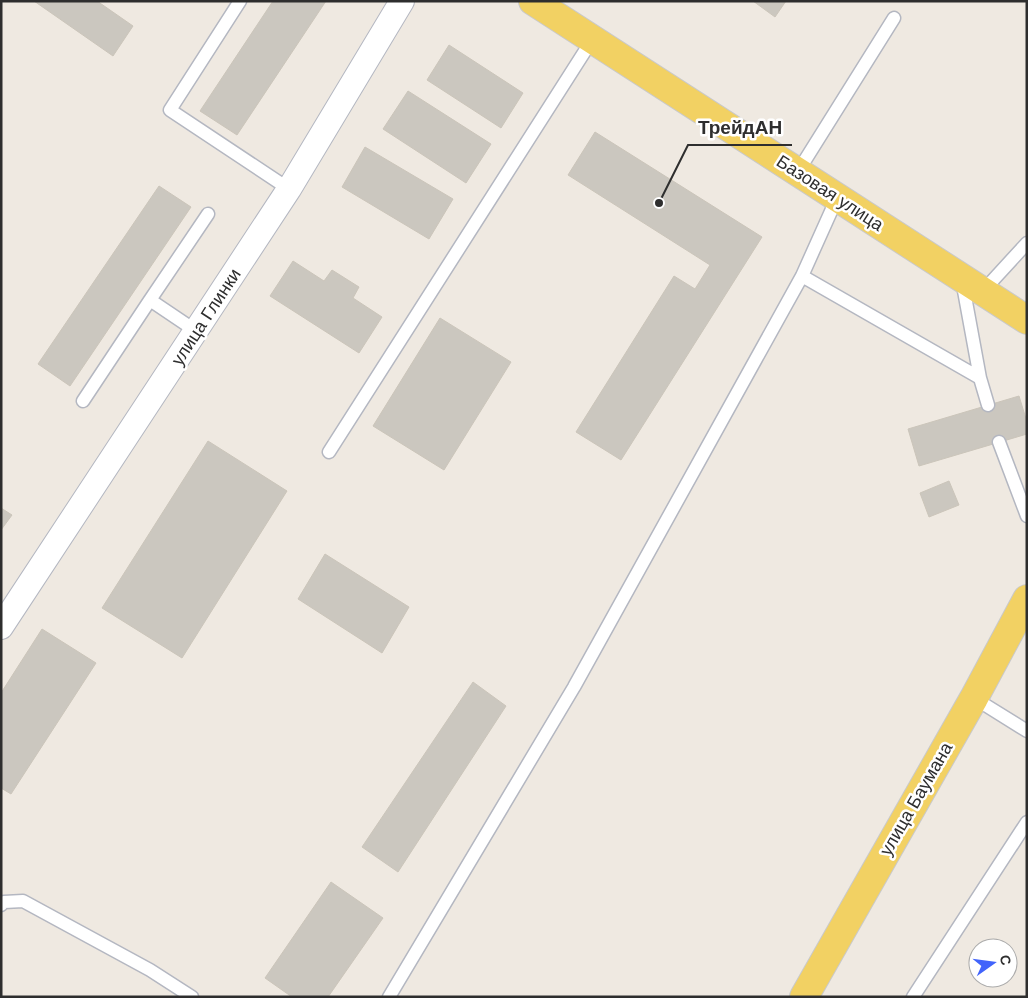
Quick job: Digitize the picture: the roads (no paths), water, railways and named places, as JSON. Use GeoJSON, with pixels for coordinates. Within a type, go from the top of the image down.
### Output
{"type":"FeatureCollection","features":[{"type":"Feature","properties":{"kind":"main road","name":"Базовая улица"},"geometry":{"type":"LineString","coordinates":[[533,1],[1027,320]]}},
{"type":"Feature","properties":{"kind":"main road","name":"улица Баумана"},"geometry":{"type":"LineString","coordinates":[[810,995],[1027,600]]}},
{"type":"Feature","properties":{"kind":"street","name":"улица Глинки"},"geometry":{"type":"LineString","coordinates":[[1,627],[290,189],[402,1]]}},
{"type":"Feature","properties":{"kind":"lane"},"geometry":{"type":"LineString","coordinates":[[240,1],[170,110],[290,189]]}},
{"type":"Feature","properties":{"kind":"lane"},"geometry":{"type":"LineString","coordinates":[[797,172],[894,18]]}},
{"type":"Feature","properties":{"kind":"lane"},"geometry":{"type":"LineString","coordinates":[[329,452],[592,40]]}},
{"type":"Feature","properties":{"kind":"lane"},"geometry":{"type":"LineString","coordinates":[[389,997],[574,687],[802,276],[837,198]]}},
{"type":"Feature","properties":{"kind":"lane"},"geometry":{"type":"LineString","coordinates":[[83,401],[208,214]]}},
{"type":"Feature","properties":{"kind":"lane"},"geometry":{"type":"LineString","coordinates":[[988,405],[980,378],[972,285],[1027,243]]}},
{"type":"Feature","properties":{"kind":"lane"},"geometry":{"type":"LineString","coordinates":[[802,276],[980,378]]}},
{"type":"Feature","properties":{"kind":"lane"},"geometry":{"type":"LineString","coordinates":[[150,300],[196,330]]}},
{"type":"Feature","properties":{"kind":"lane"},"geometry":{"type":"LineString","coordinates":[[999,442],[1027,516]]}},
{"type":"Feature","properties":{"kind":"lane"},"geometry":{"type":"LineString","coordinates":[[974,698],[1027,731]]}},
{"type":"Feature","properties":{"kind":"lane"},"geometry":{"type":"LineString","coordinates":[[913,997],[1027,822]]}},
{"type":"Feature","properties":{"kind":"lane"},"geometry":{"type":"LineString","coordinates":[[1,905],[4,902],[23,901],[150,970],[192,997]]}},
{"type":"Feature","properties":{"kind":"place","name":"ТрейдАН"},"geometry":{"type":"Point","coordinates":[659,203]}}]}
